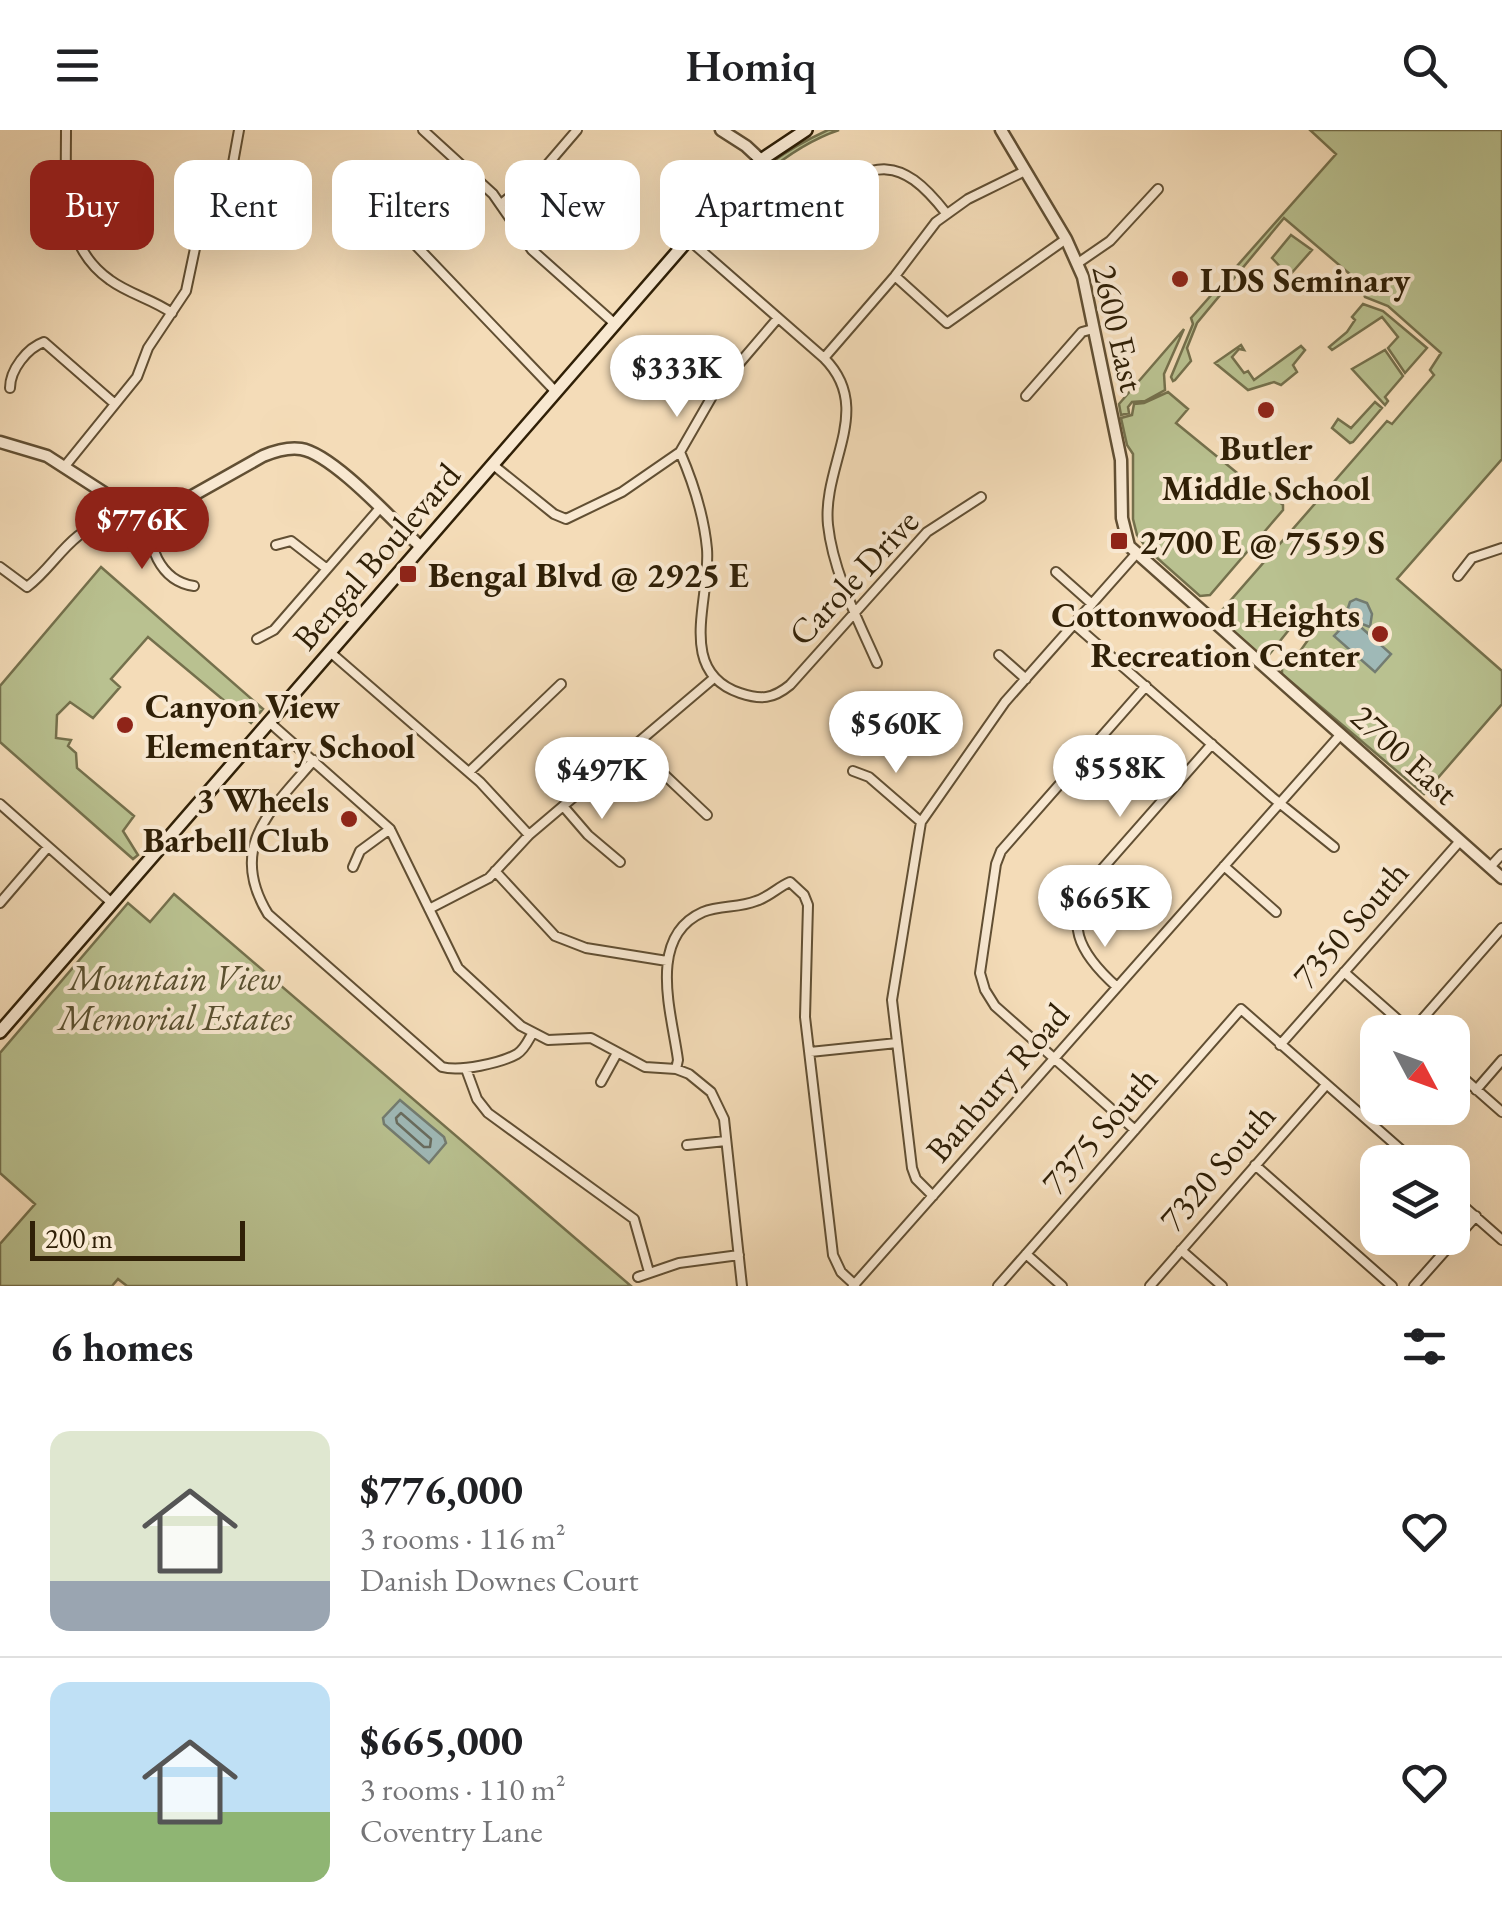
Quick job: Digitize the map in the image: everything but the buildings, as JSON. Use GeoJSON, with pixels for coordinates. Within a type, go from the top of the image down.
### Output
{"type":"FeatureCollection","features":[{"type":"Feature","properties":{"kind":"main road","name":"Bengal Boulevard"},"geometry":{"type":"LineString","coordinates":[[761,160],[806,130]]}},
{"type":"Feature","properties":{"kind":"main road","name":"Bengal Boulevard"},"geometry":{"type":"LineString","coordinates":[[0,1032],[678,250]]}},
{"type":"Feature","properties":{"kind":"street"},"geometry":{"type":"LineString","coordinates":[[66,130],[66,160]]}},
{"type":"Feature","properties":{"kind":"street"},"geometry":{"type":"LineString","coordinates":[[65,466],[137,377],[148,348],[186,291],[202,224],[233,164],[239,130]]}},
{"type":"Feature","properties":{"kind":"street"},"geometry":{"type":"LineString","coordinates":[[422,130],[500,204],[532,250],[614,324]]}},
{"type":"Feature","properties":{"kind":"street"},"geometry":{"type":"LineString","coordinates":[[500,204],[541,172],[577,130]]}},
{"type":"Feature","properties":{"kind":"street"},"geometry":{"type":"LineString","coordinates":[[722,130],[761,160]]}},
{"type":"Feature","properties":{"kind":"street","name":"2600 East"},"geometry":{"type":"LineString","coordinates":[[1000,130],[1078,263],[1122,460],[1123,528],[1136,554]]}},
{"type":"Feature","properties":{"kind":"street"},"geometry":{"type":"LineString","coordinates":[[879,169],[916,179],[946,213]]}},
{"type":"Feature","properties":{"kind":"street"},"geometry":{"type":"LineString","coordinates":[[824,358],[946,213],[1025,171]]}},
{"type":"Feature","properties":{"kind":"street"},"geometry":{"type":"LineString","coordinates":[[1078,263],[1110,241],[1158,189]]}},
{"type":"Feature","properties":{"kind":"street"},"geometry":{"type":"LineString","coordinates":[[895,276],[948,322],[1066,239]]}},
{"type":"Feature","properties":{"kind":"street"},"geometry":{"type":"LineString","coordinates":[[84,250],[111,281],[172,313]]}},
{"type":"Feature","properties":{"kind":"street"},"geometry":{"type":"LineString","coordinates":[[420,250],[556,392]]}},
{"type":"Feature","properties":{"kind":"street"},"geometry":{"type":"LineString","coordinates":[[701,250],[824,358],[841,378],[848,410],[831,475],[828,525],[839,571],[877,663]]}},
{"type":"Feature","properties":{"kind":"street"},"geometry":{"type":"LineString","coordinates":[[492,464],[540,505],[566,519],[622,492],[680,452],[714,393],[778,318]]}},
{"type":"Feature","properties":{"kind":"street"},"geometry":{"type":"LineString","coordinates":[[1026,396],[1082,332],[1093,329]]}},
{"type":"Feature","properties":{"kind":"street"},"geometry":{"type":"LineString","coordinates":[[10,388],[14,369],[34,346],[44,342],[115,404]]}},
{"type":"Feature","properties":{"kind":"street"},"geometry":{"type":"LineString","coordinates":[[0,442],[30,448],[65,466],[122,505],[148,512],[176,505],[263,456],[292,448],[309,451],[329,461],[421,547]]}},
{"type":"Feature","properties":{"kind":"street"},"geometry":{"type":"LineString","coordinates":[[429,908],[481,883],[496,871],[529,835],[714,678],[700,648],[708,576],[704,528],[680,452]]}},
{"type":"Feature","properties":{"kind":"street","name":"Carole Drive"},"geometry":{"type":"LineString","coordinates":[[714,678],[735,692],[769,698],[799,676],[928,532],[980,497]]}},
{"type":"Feature","properties":{"kind":"street"},"geometry":{"type":"LineString","coordinates":[[0,567],[27,586],[40,578],[79,535],[111,520],[122,505]]}},
{"type":"Feature","properties":{"kind":"street"},"geometry":{"type":"LineString","coordinates":[[257,639],[274,630],[380,508]]}},
{"type":"Feature","properties":{"kind":"street"},"geometry":{"type":"LineString","coordinates":[[148,512],[156,560],[178,580],[194,586]]}},
{"type":"Feature","properties":{"kind":"street"},"geometry":{"type":"LineString","coordinates":[[276,545],[292,542],[328,569]]}},
{"type":"Feature","properties":{"kind":"street"},"geometry":{"type":"LineString","coordinates":[[1458,576],[1472,558],[1502,548]]}},
{"type":"Feature","properties":{"kind":"street"},"geometry":{"type":"LineString","coordinates":[[933,1196],[913,1174],[893,992],[921,822],[991,721],[1136,554]]}},
{"type":"Feature","properties":{"kind":"street","name":"2700 East"},"geometry":{"type":"LineString","coordinates":[[1136,554],[1502,878]]}},
{"type":"Feature","properties":{"kind":"street"},"geometry":{"type":"LineString","coordinates":[[1056,572],[1092,604]]}},
{"type":"Feature","properties":{"kind":"street"},"geometry":{"type":"LineString","coordinates":[[1074,624],[1334,847]]}},
{"type":"Feature","properties":{"kind":"street"},"geometry":{"type":"LineString","coordinates":[[330,652],[469,772],[529,835]]}},
{"type":"Feature","properties":{"kind":"street"},"geometry":{"type":"LineString","coordinates":[[999,655],[1026,679]]}},
{"type":"Feature","properties":{"kind":"street"},"geometry":{"type":"LineString","coordinates":[[469,772],[561,684]]}},
{"type":"Feature","properties":{"kind":"street"},"geometry":{"type":"LineString","coordinates":[[1135,1130],[994,1006],[982,982],[981,963],[996,864],[1005,845],[1146,686]]}},
{"type":"Feature","properties":{"kind":"street"},"geometry":{"type":"LineString","coordinates":[[269,722],[390,829],[464,976],[532,1034],[557,1040],[590,1038],[644,1068],[689,1074],[711,1092],[724,1119],[742,1286]]}},
{"type":"Feature","properties":{"kind":"street","name":"Banbury Road"},"geometry":{"type":"LineString","coordinates":[[854,1285],[1341,734]]}},
{"type":"Feature","properties":{"kind":"street"},"geometry":{"type":"LineString","coordinates":[[1117,987],[1094,966],[1083,949],[1077,918],[1082,896],[1212,744]]}},
{"type":"Feature","properties":{"kind":"street"},"geometry":{"type":"LineString","coordinates":[[634,746],[706,815]]}},
{"type":"Feature","properties":{"kind":"street"},"geometry":{"type":"LineString","coordinates":[[314,760],[269,812],[255,839],[251,868],[260,900],[279,926],[450,1070],[515,1055],[532,1034]]}},
{"type":"Feature","properties":{"kind":"street"},"geometry":{"type":"LineString","coordinates":[[853,771],[869,776],[921,822]]}},
{"type":"Feature","properties":{"kind":"street"},"geometry":{"type":"LineString","coordinates":[[0,804],[112,903]]}},
{"type":"Feature","properties":{"kind":"street"},"geometry":{"type":"LineString","coordinates":[[563,806],[620,862]]}},
{"type":"Feature","properties":{"kind":"street"},"geometry":{"type":"LineString","coordinates":[[353,867],[360,851],[390,829]]}},
{"type":"Feature","properties":{"kind":"street","name":"7350 South"},"geometry":{"type":"LineString","coordinates":[[1280,1044],[1460,840]]}},
{"type":"Feature","properties":{"kind":"street"},"geometry":{"type":"LineString","coordinates":[[0,903],[48,847]]}},
{"type":"Feature","properties":{"kind":"street"},"geometry":{"type":"LineString","coordinates":[[1490,867],[1502,854]]}},
{"type":"Feature","properties":{"kind":"street"},"geometry":{"type":"LineString","coordinates":[[1224,866],[1276,912]]}},
{"type":"Feature","properties":{"kind":"street"},"geometry":{"type":"LineString","coordinates":[[496,871],[555,936],[586,948],[667,961]]}},
{"type":"Feature","properties":{"kind":"street"},"geometry":{"type":"LineString","coordinates":[[676,1070],[667,961],[678,933],[693,918],[716,908],[759,901],[790,882],[804,895],[808,905],[805,1005],[833,1255],[841,1272],[854,1285]]}},
{"type":"Feature","properties":{"kind":"street"},"geometry":{"type":"LineString","coordinates":[[1427,1015],[1502,928]]}},
{"type":"Feature","properties":{"kind":"street"},"geometry":{"type":"LineString","coordinates":[[1344,972],[1393,1015]]}},
{"type":"Feature","properties":{"kind":"street","name":"7375 South"},"geometry":{"type":"LineString","coordinates":[[998,1286],[1241,1010],[1280,1044]]}},
{"type":"Feature","properties":{"kind":"street"},"geometry":{"type":"LineString","coordinates":[[810,1052],[897,1043]]}},
{"type":"Feature","properties":{"kind":"street"},"geometry":{"type":"LineString","coordinates":[[1280,1044],[1395,1145]]}},
{"type":"Feature","properties":{"kind":"street"},"geometry":{"type":"LineString","coordinates":[[601,1082],[617,1053]]}},
{"type":"Feature","properties":{"kind":"street"},"geometry":{"type":"LineString","coordinates":[[1476,1090],[1502,1060]]}},
{"type":"Feature","properties":{"kind":"street"},"geometry":{"type":"LineString","coordinates":[[466,1069],[477,1099],[488,1114],[634,1219],[650,1272]]}},
{"type":"Feature","properties":{"kind":"street"},"geometry":{"type":"LineString","coordinates":[[1470,1084],[1502,1112]]}},
{"type":"Feature","properties":{"kind":"street","name":"7320 South"},"geometry":{"type":"LineString","coordinates":[[1150,1286],[1326,1085]]}},
{"type":"Feature","properties":{"kind":"street"},"geometry":{"type":"LineString","coordinates":[[687,1145],[726,1141]]}},
{"type":"Feature","properties":{"kind":"street"},"geometry":{"type":"LineString","coordinates":[[1256,1166],[1392,1286]]}},
{"type":"Feature","properties":{"kind":"street"},"geometry":{"type":"LineString","coordinates":[[1470,1211],[1502,1240]]}},
{"type":"Feature","properties":{"kind":"street"},"geometry":{"type":"LineString","coordinates":[[1414,1286],[1476,1216]]}},
{"type":"Feature","properties":{"kind":"street"},"geometry":{"type":"LineString","coordinates":[[1182,1250],[1222,1286]]}},
{"type":"Feature","properties":{"kind":"street"},"geometry":{"type":"LineString","coordinates":[[1026,1254],[1062,1286]]}},
{"type":"Feature","properties":{"kind":"street"},"geometry":{"type":"LineString","coordinates":[[638,1277],[692,1260],[739,1255]]}},
{"type":"Feature","properties":{"kind":"green space"},"geometry":{"type":"Polygon","coordinates":[[[828,130],[839,130],[776,160],[828,130]]]}},
{"type":"Feature","properties":{"kind":"green space"},"geometry":{"type":"Polygon","coordinates":[[[1310,130],[1502,130],[1502,459],[1397,579],[1502,671],[1502,704],[1424,794],[1282,674],[1282,668],[1288,662],[1291,664],[1308,640],[1292,626],[1263,658],[1217,616],[1387,421],[1392,424],[1434,375],[1430,370],[1441,353],[1388,306],[1365,297],[1358,281],[1284,218],[1197,323],[1187,348],[1191,361],[1175,380],[1171,377],[1193,324],[1191,318],[1336,154],[1310,130]]]}},
{"type":"Feature","properties":{"kind":"green space"},"geometry":{"type":"Polygon","coordinates":[[[1291,235],[1312,250],[1289,276],[1272,258],[1291,235]]]}},
{"type":"Feature","properties":{"kind":"green space"},"geometry":{"type":"Polygon","coordinates":[[[1363,304],[1383,311],[1427,348],[1405,373],[1388,348],[1398,337],[1382,317],[1332,350],[1329,347],[1347,332],[1355,320],[1352,317],[1363,304]]]}},
{"type":"Feature","properties":{"kind":"green space"},"geometry":{"type":"Polygon","coordinates":[[[1184,329],[1164,374],[1165,390],[1145,401],[1132,402],[1129,413],[1121,415],[1119,404],[1184,329]]]}},
{"type":"Feature","properties":{"kind":"green space"},"geometry":{"type":"Polygon","coordinates":[[[1241,345],[1244,350],[1239,349],[1232,357],[1254,380],[1301,346],[1305,350],[1293,365],[1297,372],[1281,385],[1274,382],[1248,390],[1215,363],[1241,345]]]}},
{"type":"Feature","properties":{"kind":"green space"},"geometry":{"type":"Polygon","coordinates":[[[1385,350],[1403,376],[1385,397],[1385,405],[1352,369],[1385,350]]]}},
{"type":"Feature","properties":{"kind":"green space"},"geometry":{"type":"Polygon","coordinates":[[[1168,392],[1188,409],[1176,423],[1258,490],[1262,487],[1283,505],[1283,510],[1210,595],[1200,596],[1148,550],[1137,535],[1133,519],[1133,454],[1121,418],[1132,415],[1134,404],[1168,392]]]}},
{"type":"Feature","properties":{"kind":"green space"},"geometry":{"type":"Polygon","coordinates":[[[1375,402],[1382,408],[1353,442],[1332,428],[1338,419],[1351,428],[1375,402]]]}},
{"type":"Feature","properties":{"kind":"green space"},"geometry":{"type":"Polygon","coordinates":[[[101,567],[263,709],[251,723],[148,637],[111,679],[120,687],[93,718],[70,702],[57,715],[56,738],[71,740],[68,746],[76,753],[77,768],[134,816],[123,831],[138,855],[133,859],[0,742],[0,686],[101,567]]]}},
{"type":"Feature","properties":{"kind":"green space","name":"Mountain View Memorial Estates"},"geometry":{"type":"Polygon","coordinates":[[[174,894],[631,1286],[127,1286],[118,1279],[112,1286],[0,1286],[0,1244],[35,1204],[0,1173],[0,1053],[128,903],[150,922],[174,894]]]}},
{"type":"Feature","properties":{"kind":"water"},"geometry":{"type":"Polygon","coordinates":[[[1356,599],[1367,603],[1372,614],[1370,627],[1354,621],[1391,654],[1375,672],[1334,636],[1352,617],[1347,611],[1356,599]]]}},
{"type":"Feature","properties":{"kind":"water"},"geometry":{"type":"Polygon","coordinates":[[[400,1100],[444,1137],[446,1143],[429,1163],[384,1124],[383,1118],[400,1100]]]}},
{"type":"Feature","properties":{"kind":"place","name":"LDS Seminary"},"geometry":{"type":"Point","coordinates":[1180,279]}},
{"type":"Feature","properties":{"kind":"place","name":"Butler Middle School"},"geometry":{"type":"Point","coordinates":[1266,410]}},
{"type":"Feature","properties":{"kind":"place","name":"2700 E @ 7559 S"},"geometry":{"type":"Point","coordinates":[1119,541]}},
{"type":"Feature","properties":{"kind":"place","name":"Bengal Blvd @ 2925 E"},"geometry":{"type":"Point","coordinates":[408,574]}},
{"type":"Feature","properties":{"kind":"place","name":"Cottonwood Heights Recreation Center"},"geometry":{"type":"Point","coordinates":[1380,634]}},
{"type":"Feature","properties":{"kind":"place","name":"Canyon View Elementary School"},"geometry":{"type":"Point","coordinates":[125,725]}},
{"type":"Feature","properties":{"kind":"place","name":"3 Wheels Barbell Club"},"geometry":{"type":"Point","coordinates":[349,819]}}]}
